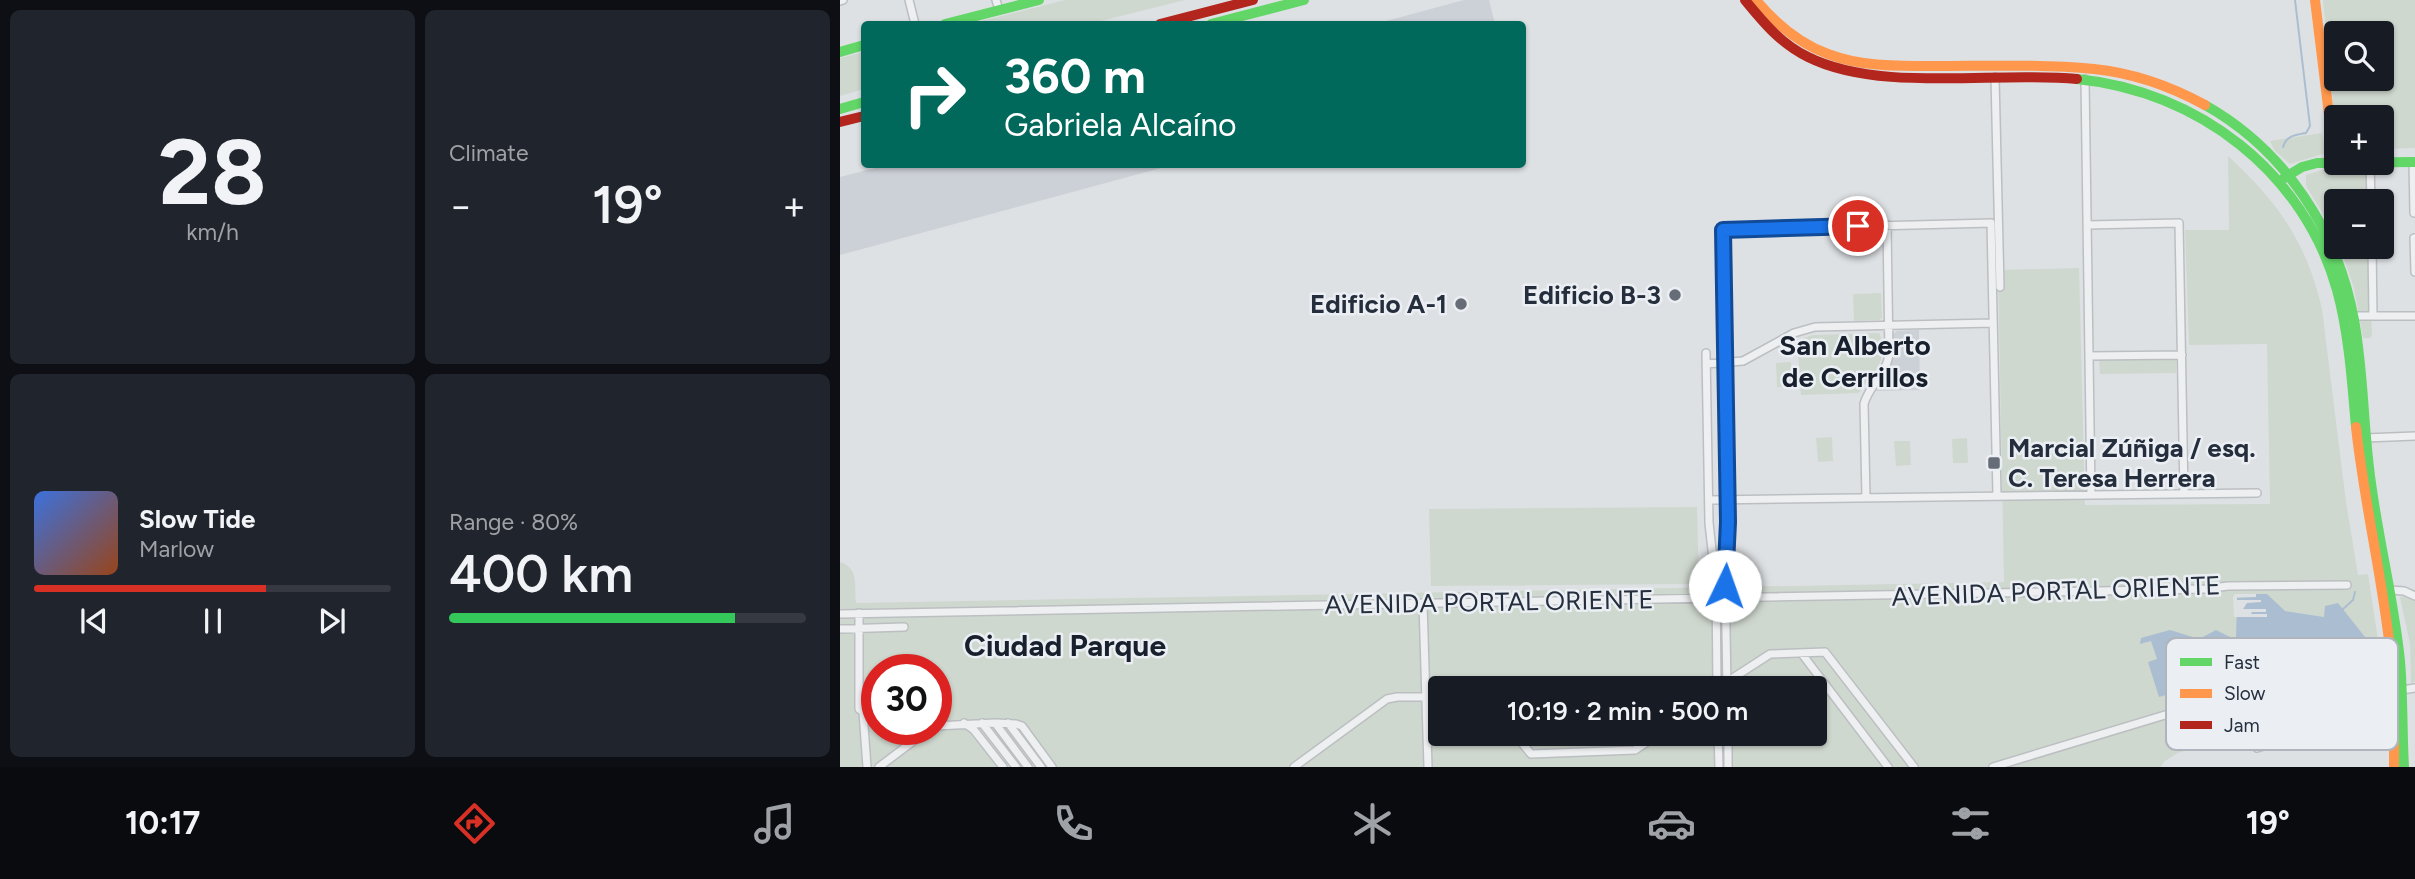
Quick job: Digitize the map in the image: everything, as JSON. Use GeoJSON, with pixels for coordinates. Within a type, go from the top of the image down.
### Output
{"type":"FeatureCollection","features":[{"type":"Feature","properties":{"kind":"main road"},"geometry":{"type":"LineString","coordinates":[[953,21],[998,5],[1039,0]]}},
{"type":"Feature","properties":{"kind":"main road"},"geometry":{"type":"LineString","coordinates":[[1188,17],[1218,0]]}},
{"type":"Feature","properties":{"kind":"main road"},"geometry":{"type":"LineString","coordinates":[[1172,21],[1253,0]]}},
{"type":"Feature","properties":{"kind":"main road"},"geometry":{"type":"LineString","coordinates":[[1223,21],[1304,0]]}},
{"type":"Feature","properties":{"kind":"main road"},"geometry":{"type":"LineString","coordinates":[[1745,0],[1760,20],[1783,41],[1804,55],[1838,70],[1880,77],[2084,79],[2143,91],[2192,110],[2239,142],[2287,181],[2312,207],[2334,250],[2345,281],[2353,316],[2371,491],[2397,638]]}},
{"type":"Feature","properties":{"kind":"main road"},"geometry":{"type":"LineString","coordinates":[[1756,0],[1782,28],[1801,42],[1821,53],[1855,63],[2075,67],[2111,71],[2148,80],[2188,95],[2227,117],[2249,133],[2280,164],[2320,245],[2339,299],[2364,494],[2390,638]]}},
{"type":"Feature","properties":{"kind":"main road"},"geometry":{"type":"LineString","coordinates":[[2315,0],[2328,105]]}},
{"type":"Feature","properties":{"kind":"main road"},"geometry":{"type":"LineString","coordinates":[[840,52],[861,47]]}},
{"type":"Feature","properties":{"kind":"main road"},"geometry":{"type":"LineString","coordinates":[[840,109],[861,103]]}},
{"type":"Feature","properties":{"kind":"main road"},"geometry":{"type":"LineString","coordinates":[[840,122],[861,117]]}},
{"type":"Feature","properties":{"kind":"main road"},"geometry":{"type":"LineString","coordinates":[[2394,162],[2414,162]]}},
{"type":"Feature","properties":{"kind":"main road"},"geometry":{"type":"LineString","coordinates":[[2280,164],[2302,167],[2323,164]]}},
{"type":"Feature","properties":{"kind":"main road"},"geometry":{"type":"LineString","coordinates":[[2287,181],[2323,164]]}},
{"type":"Feature","properties":{"kind":"main road"},"geometry":{"type":"LineString","coordinates":[[2287,181],[2302,167]]}},
{"type":"Feature","properties":{"kind":"main road"},"geometry":{"type":"LineString","coordinates":[[2398,691],[2404,767]]}},
{"type":"Feature","properties":{"kind":"street"},"geometry":{"type":"LineString","coordinates":[[909,0],[914,21]]}},
{"type":"Feature","properties":{"kind":"street"},"geometry":{"type":"LineString","coordinates":[[1995,77],[2000,286]]}},
{"type":"Feature","properties":{"kind":"street"},"geometry":{"type":"LineString","coordinates":[[2084,79],[2091,495]]}},
{"type":"Feature","properties":{"kind":"street"},"geometry":{"type":"LineString","coordinates":[[2414,162],[2414,213]]}},
{"type":"Feature","properties":{"kind":"street"},"geometry":{"type":"LineString","coordinates":[[1727,676],[1723,230],[1991,223],[1997,495]]}},
{"type":"Feature","properties":{"kind":"street"},"geometry":{"type":"LineString","coordinates":[[2087,225],[2179,223],[2184,494]]}},
{"type":"Feature","properties":{"kind":"street"},"geometry":{"type":"LineString","coordinates":[[1866,498],[1864,404],[1868,391],[1888,363],[1887,225]]}},
{"type":"Feature","properties":{"kind":"street"},"geometry":{"type":"LineString","coordinates":[[2414,238],[2415,272]]}},
{"type":"Feature","properties":{"kind":"street"},"geometry":{"type":"LineString","coordinates":[[2372,259],[2373,316]]}},
{"type":"Feature","properties":{"kind":"street"},"geometry":{"type":"LineString","coordinates":[[2353,316],[2415,316]]}},
{"type":"Feature","properties":{"kind":"street"},"geometry":{"type":"LineString","coordinates":[[1706,364],[1752,357],[1805,329],[1825,326],[1993,323]]}},
{"type":"Feature","properties":{"kind":"street"},"geometry":{"type":"LineString","coordinates":[[1706,353],[1717,676]]}},
{"type":"Feature","properties":{"kind":"street"},"geometry":{"type":"LineString","coordinates":[[2089,356],[2182,355]]}},
{"type":"Feature","properties":{"kind":"street"},"geometry":{"type":"LineString","coordinates":[[2365,438],[2415,436]]}},
{"type":"Feature","properties":{"kind":"street"},"geometry":{"type":"LineString","coordinates":[[1709,500],[2257,493]]}},
{"type":"Feature","properties":{"kind":"street","name":"AVENIDA PORTAL ORIENTE"},"geometry":{"type":"LineString","coordinates":[[840,614],[2347,585]]}},
{"type":"Feature","properties":{"kind":"street"},"geometry":{"type":"LineString","coordinates":[[2389,590],[2404,591],[2415,596]]}},
{"type":"Feature","properties":{"kind":"street"},"geometry":{"type":"LineString","coordinates":[[1423,603],[1427,767]]}},
{"type":"Feature","properties":{"kind":"street"},"geometry":{"type":"LineString","coordinates":[[859,613],[859,709],[863,712],[867,767]]}},
{"type":"Feature","properties":{"kind":"street"},"geometry":{"type":"LineString","coordinates":[[840,629],[904,627]]}},
{"type":"Feature","properties":{"kind":"street"},"geometry":{"type":"LineString","coordinates":[[1736,676],[1770,654],[1825,652],[1914,767]]}},
{"type":"Feature","properties":{"kind":"street"},"geometry":{"type":"LineString","coordinates":[[1802,654],[1888,767]]}},
{"type":"Feature","properties":{"kind":"street"},"geometry":{"type":"LineString","coordinates":[[2398,691],[2415,688]]}},
{"type":"Feature","properties":{"kind":"street"},"geometry":{"type":"LineString","coordinates":[[1294,767],[1387,699],[1425,697]]}},
{"type":"Feature","properties":{"kind":"street"},"geometry":{"type":"LineString","coordinates":[[1993,767],[2166,715]]}},
{"type":"Feature","properties":{"kind":"street"},"geometry":{"type":"LineString","coordinates":[[964,723],[974,730],[1003,767]]}},
{"type":"Feature","properties":{"kind":"street"},"geometry":{"type":"LineString","coordinates":[[982,723],[1016,767]]}},
{"type":"Feature","properties":{"kind":"street"},"geometry":{"type":"LineString","coordinates":[[995,723],[1028,767]]}},
{"type":"Feature","properties":{"kind":"street"},"geometry":{"type":"LineString","coordinates":[[952,724],[1008,723],[1022,726],[1052,767]]}},
{"type":"Feature","properties":{"kind":"street"},"geometry":{"type":"LineString","coordinates":[[1008,723],[1041,767]]}},
{"type":"Feature","properties":{"kind":"street"},"geometry":{"type":"LineString","coordinates":[[879,767],[908,745]]}},
{"type":"Feature","properties":{"kind":"street"},"geometry":{"type":"LineString","coordinates":[[1525,746],[1531,754],[1632,751],[1644,746]]}},
{"type":"Feature","properties":{"kind":"street"},"geometry":{"type":"LineString","coordinates":[[1718,746],[1718,767]]}},
{"type":"Feature","properties":{"kind":"street"},"geometry":{"type":"LineString","coordinates":[[1728,746],[1728,767]]}},
{"type":"Feature","properties":{"kind":"shaded area"},"geometry":{"type":"Polygon","coordinates":[[[1065,0],[1185,0],[1101,21],[982,21],[1065,0]]]}},
{"type":"Feature","properties":{"kind":"shaded area"},"geometry":{"type":"Polygon","coordinates":[[[1464,0],[1489,0],[1494,21],[1386,21],[1464,0]]]}},
{"type":"Feature","properties":{"kind":"shaded area"},"geometry":{"type":"Polygon","coordinates":[[[2323,0],[2415,0],[2415,148],[2394,149],[2394,105],[2333,105],[2332,91],[2394,91],[2394,21],[2325,21],[2323,0]]]}},
{"type":"Feature","properties":{"kind":"shaded area"},"geometry":{"type":"Polygon","coordinates":[[[861,53],[861,90],[840,96],[840,58],[861,53]]]}},
{"type":"Feature","properties":{"kind":"shaded area"},"geometry":{"type":"Polygon","coordinates":[[[2322,133],[2324,154],[2290,164],[2275,151],[2270,141],[2322,133]]]}},
{"type":"Feature","properties":{"kind":"shaded area"},"geometry":{"type":"Polygon","coordinates":[[[2228,156],[2262,190],[2288,224],[2308,263],[2315,285],[2322,309],[2346,502],[2358,575],[2368,574],[2378,638],[2166,638],[2166,750],[2188,750],[2165,761],[2161,767],[840,767],[840,562],[853,573],[856,603],[2004,582],[1998,270],[2079,268],[2085,505],[2270,504],[2267,344],[2189,345],[2185,230],[2229,230],[2228,156]]]}},
{"type":"Feature","properties":{"kind":"shaded area"},"geometry":{"type":"Polygon","coordinates":[[[875,168],[1161,168],[840,255],[840,177],[875,168]]]}},
{"type":"Feature","properties":{"kind":"shaded area"},"geometry":{"type":"Polygon","coordinates":[[[2324,169],[2324,175],[2366,175],[2367,189],[2324,189],[2324,215],[2306,186],[2306,175],[2324,169]]]}},
{"type":"Feature","properties":{"kind":"shaded area"},"geometry":{"type":"Polygon","coordinates":[[[2344,259],[2369,259],[2370,338],[2363,338],[2354,288],[2344,259]]]}},
{"type":"Feature","properties":{"kind":"shaded area"},"geometry":{"type":"Polygon","coordinates":[[[1881,293],[1882,318],[1854,321],[1853,294],[1881,293]]]}},
{"type":"Feature","properties":{"kind":"shaded area"},"geometry":{"type":"Polygon","coordinates":[[[1919,330],[1920,390],[1876,391],[1891,369],[1893,334],[1897,331],[1919,330]]]}},
{"type":"Feature","properties":{"kind":"shaded area"},"geometry":{"type":"Polygon","coordinates":[[[1879,333],[1882,345],[1880,362],[1859,393],[1801,395],[1797,340],[1813,335],[1879,333]]]}},
{"type":"Feature","properties":{"kind":"shaded area"},"geometry":{"type":"Polygon","coordinates":[[[2176,359],[2176,373],[2100,374],[2099,360],[2176,359]]]}},
{"type":"Feature","properties":{"kind":"shaded area"},"geometry":{"type":"Polygon","coordinates":[[[1791,362],[1793,386],[1777,387],[1776,363],[1791,362]]]}},
{"type":"Feature","properties":{"kind":"shaded area"},"geometry":{"type":"Polygon","coordinates":[[[1832,437],[1833,461],[1818,462],[1816,438],[1832,437]]]}},
{"type":"Feature","properties":{"kind":"shaded area"},"geometry":{"type":"Polygon","coordinates":[[[1967,438],[1968,463],[1953,463],[1952,439],[1967,438]]]}},
{"type":"Feature","properties":{"kind":"shaded area"},"geometry":{"type":"Polygon","coordinates":[[[1894,441],[1910,441],[1911,465],[1896,466],[1894,441]]]}},
{"type":"Feature","properties":{"kind":"shaded area"},"geometry":{"type":"Polygon","coordinates":[[[1697,507],[1699,584],[1431,586],[1429,509],[1697,507]]]}},
{"type":"Feature","properties":{"kind":"shaded area"},"geometry":{"type":"Polygon","coordinates":[[[2400,597],[2415,601],[2415,682],[2411,683],[2410,644],[2400,597]]]}},
{"type":"Feature","properties":{"kind":"water"},"geometry":{"type":"Polygon","coordinates":[[[2267,594],[2285,611],[2324,617],[2325,606],[2338,603],[2365,638],[2236,638],[2237,598],[2267,594]]]}},
{"type":"Feature","properties":{"kind":"water"},"geometry":{"type":"Polygon","coordinates":[[[2170,630],[2196,638],[2166,638],[2166,695],[2159,697],[2148,662],[2157,659],[2151,641],[2140,644],[2141,638],[2170,630]]]}},
{"type":"Feature","properties":{"kind":"water"},"geometry":{"type":"Polygon","coordinates":[[[2216,630],[2232,638],[2201,638],[2216,630]]]}},
{"type":"Feature","properties":{"kind":"pier"},"geometry":{"type":"Polygon","coordinates":[[[2235,594],[2256,594],[2256,597],[2237,597],[2237,600],[2261,600],[2247,603],[2243,609],[2266,609],[2266,612],[2251,614],[2267,614],[2267,617],[2234,617],[2235,594]]]}},
{"type":"Feature","properties":{"kind":"waterway"},"geometry":{"type":"LineString","coordinates":[[2283,147],[2289,138],[2306,133],[2310,126],[2295,0]]}},
{"type":"Feature","properties":{"kind":"waterway"},"geometry":{"type":"LineString","coordinates":[[2343,609],[2353,600],[2355,592]]}},
{"type":"Feature","properties":{"kind":"traffic: fast"},"geometry":{"type":"LineString","coordinates":[[957,21],[1039,0]]}},
{"type":"Feature","properties":{"kind":"traffic: fast"},"geometry":{"type":"LineString","coordinates":[[1223,21],[1304,0]]}},
{"type":"Feature","properties":{"kind":"traffic: fast"},"geometry":{"type":"LineString","coordinates":[[840,52],[861,46]]}},
{"type":"Feature","properties":{"kind":"traffic: fast"},"geometry":{"type":"LineString","coordinates":[[2077,79],[2122,87],[2164,100],[2204,120],[2240,145],[2272,175],[2299,209],[2321,248],[2337,290],[2347,341],[2356,427]]}},
{"type":"Feature","properties":{"kind":"traffic: fast"},"geometry":{"type":"LineString","coordinates":[[840,109],[861,103]]}},
{"type":"Feature","properties":{"kind":"traffic: fast"},"geometry":{"type":"LineString","coordinates":[[2205,105],[2260,145],[2283,169],[2304,196],[2335,255],[2354,320],[2371,483],[2397,638]]}},
{"type":"Feature","properties":{"kind":"traffic: fast"},"geometry":{"type":"LineString","coordinates":[[2284,178],[2302,167],[2317,163],[2415,162]]}},
{"type":"Feature","properties":{"kind":"traffic: fast"},"geometry":{"type":"LineString","coordinates":[[2398,648],[2404,767]]}},
{"type":"Feature","properties":{"kind":"traffic: slow"},"geometry":{"type":"LineString","coordinates":[[1756,0],[1771,17],[1797,38],[1817,50],[1841,58],[1894,66],[2094,69],[2151,81],[2205,105]]}},
{"type":"Feature","properties":{"kind":"traffic: slow"},"geometry":{"type":"LineString","coordinates":[[2315,0],[2328,105]]}},
{"type":"Feature","properties":{"kind":"traffic: slow"},"geometry":{"type":"LineString","coordinates":[[2356,427],[2388,638]]}},
{"type":"Feature","properties":{"kind":"traffic: slow"},"geometry":{"type":"LineString","coordinates":[[2394,750],[2394,767]]}},
{"type":"Feature","properties":{"kind":"traffic: jam"},"geometry":{"type":"LineString","coordinates":[[1172,21],[1253,0]]}},
{"type":"Feature","properties":{"kind":"traffic: jam"},"geometry":{"type":"LineString","coordinates":[[1745,0],[1789,46],[1837,68],[1869,75],[1903,78],[2077,79]]}},
{"type":"Feature","properties":{"kind":"traffic: jam"},"geometry":{"type":"LineString","coordinates":[[840,122],[861,117]]}},
{"type":"Feature","properties":{"kind":"place","name":"Edificio B-3"},"geometry":{"type":"Point","coordinates":[1675,295]}},
{"type":"Feature","properties":{"kind":"place","name":"Edificio A-1"},"geometry":{"type":"Point","coordinates":[1461,304]}},
{"type":"Feature","properties":{"kind":"place","name":"Marcial Zúñiga / esq. C. Teresa Herrera"},"geometry":{"type":"Point","coordinates":[1994,463]}},
{"type":"Feature","properties":{"kind":"district","name":"San Alberto de Cerrillos"},"geometry":{"type":"Point","coordinates":[1855,361]}},
{"type":"Feature","properties":{"kind":"district","name":"Ciudad Parque"},"geometry":{"type":"Point","coordinates":[1065,645]}},
{"type":"Feature","properties":{"kind":"route"},"geometry":{"type":"LineString","coordinates":[[1725,586],[1728,522],[1723,230],[1858,226]]}}]}
